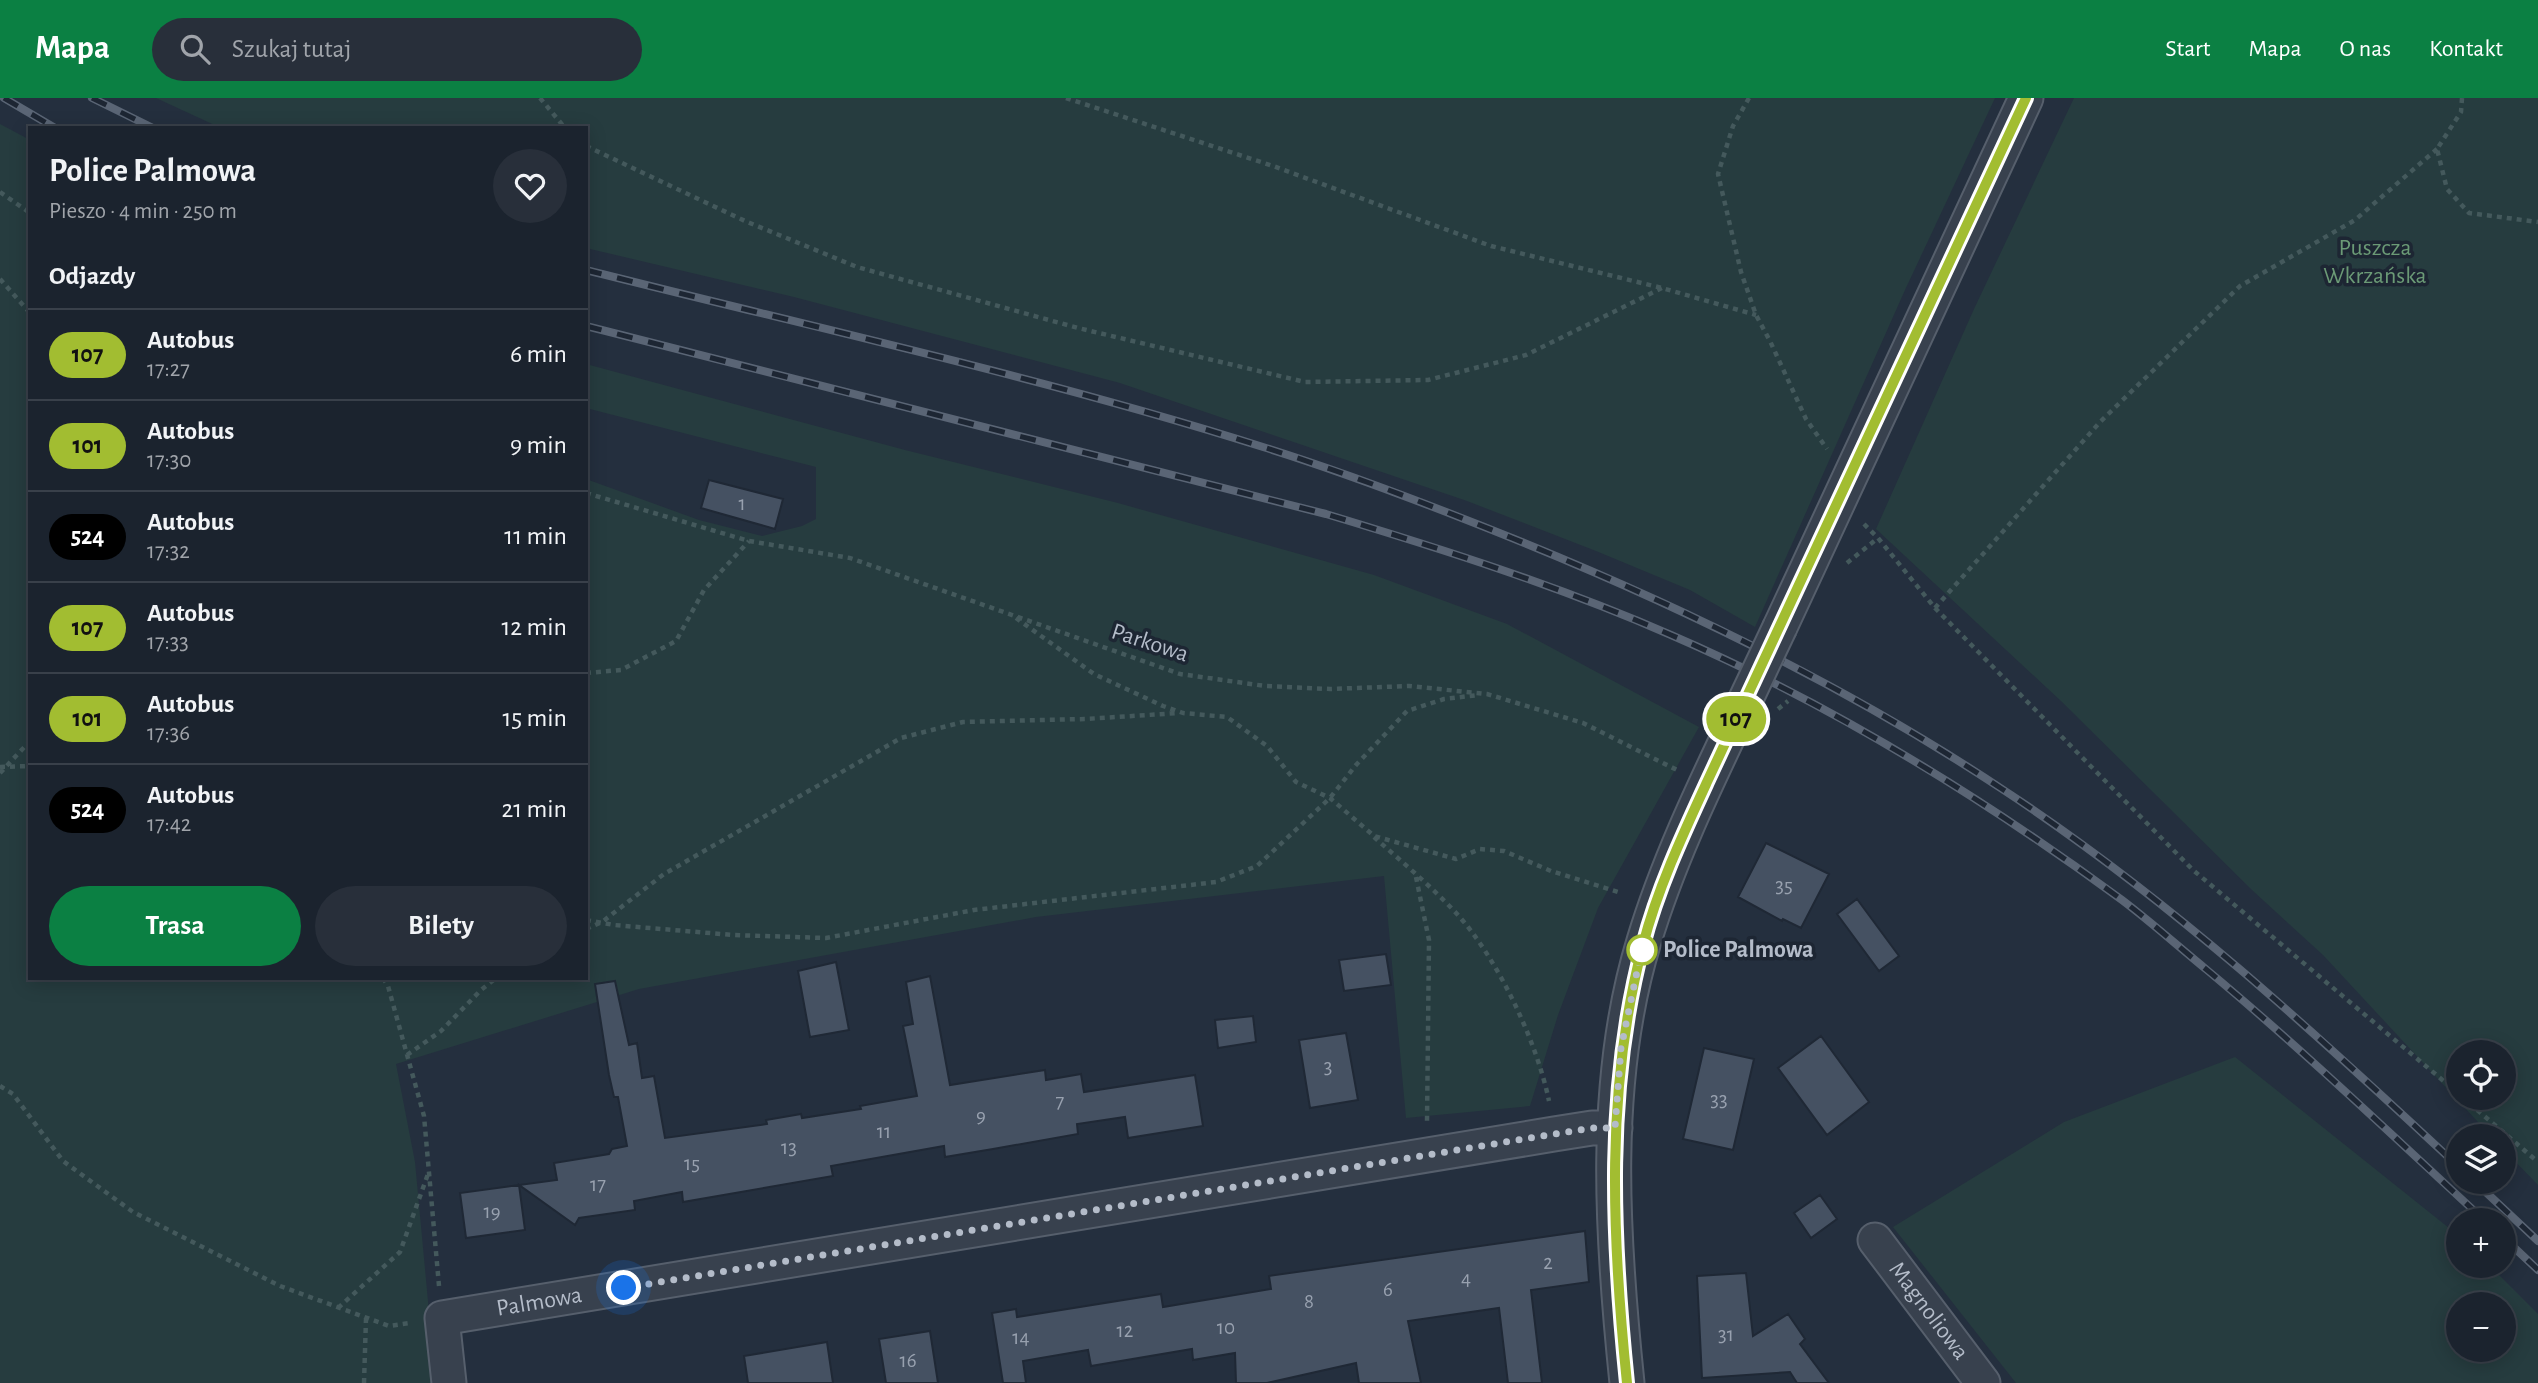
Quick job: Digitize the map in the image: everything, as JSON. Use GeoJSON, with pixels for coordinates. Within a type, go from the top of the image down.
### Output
{"type":"FeatureCollection","features":[{"type":"Feature","properties":{"kind":"street"},"geometry":{"type":"LineString","coordinates":[[1627,1383],[1620,1305],[1615,1128],[1621,1048],[1643,943],[1707,782],[2026,98]]}},
{"type":"Feature","properties":{"kind":"street","name":"Palmowa"},"geometry":{"type":"LineString","coordinates":[[442,1318],[1567,1132],[1615,1128]]}},
{"type":"Feature","properties":{"kind":"street","name":"Magnoliowa"},"geometry":{"type":"LineString","coordinates":[[1875,1240],[1983,1383]]}},
{"type":"Feature","properties":{"kind":"street"},"geometry":{"type":"LineString","coordinates":[[442,1318],[449,1383]]}},
{"type":"Feature","properties":{"kind":"path"},"geometry":{"type":"LineString","coordinates":[[540,98],[563,126]]}},
{"type":"Feature","properties":{"kind":"path"},"geometry":{"type":"LineString","coordinates":[[1066,98],[1273,166],[1491,246],[1662,288],[1756,315]]}},
{"type":"Feature","properties":{"kind":"path"},"geometry":{"type":"LineString","coordinates":[[1749,98],[1733,126],[1718,174],[1741,272],[1756,315],[1812,431],[1824,447],[1854,466]]}},
{"type":"Feature","properties":{"kind":"path"},"geometry":{"type":"LineString","coordinates":[[1935,608],[2100,422],[2239,286],[2356,220],[2437,149],[2461,112],[2462,98]]}},
{"type":"Feature","properties":{"kind":"path"},"geometry":{"type":"LineString","coordinates":[[588,147],[745,221],[857,267],[1077,328],[1305,382],[1428,380],[1526,355],[1662,288]]}},
{"type":"Feature","properties":{"kind":"path"},"geometry":{"type":"LineString","coordinates":[[2437,149],[2447,188],[2469,213],[2538,222]]}},
{"type":"Feature","properties":{"kind":"path"},"geometry":{"type":"LineString","coordinates":[[0,192],[28,212]]}},
{"type":"Feature","properties":{"kind":"path"},"geometry":{"type":"LineString","coordinates":[[0,279],[28,311]]}},
{"type":"Feature","properties":{"kind":"path","name":"Parkowa"},"geometry":{"type":"LineString","coordinates":[[588,494],[749,541],[850,558],[1181,674],[1265,686],[1330,689],[1409,686],[1487,694],[1583,723],[1707,782]]}},
{"type":"Feature","properties":{"kind":"path"},"geometry":{"type":"LineString","coordinates":[[1835,507],[1870,529],[1935,608],[2193,870],[2446,1083]]}},
{"type":"Feature","properties":{"kind":"path"},"geometry":{"type":"LineString","coordinates":[[588,673],[621,670],[676,641],[704,590],[749,541]]}},
{"type":"Feature","properties":{"kind":"path"},"geometry":{"type":"LineString","coordinates":[[1012,615],[1094,674],[1163,706],[1183,712],[1227,717],[1267,746],[1296,782],[1330,798],[1374,836],[1458,915],[1496,968],[1543,1072],[1551,1112]]}},
{"type":"Feature","properties":{"kind":"path"},"geometry":{"type":"LineString","coordinates":[[588,920],[733,935],[826,939],[974,910],[1216,882],[1257,866],[1330,798],[1356,765],[1407,711],[1444,699],[1487,694]]}},
{"type":"Feature","properties":{"kind":"path"},"geometry":{"type":"LineString","coordinates":[[588,928],[602,922],[664,874],[901,738],[963,722],[1085,719],[1183,712]]}},
{"type":"Feature","properties":{"kind":"path"},"geometry":{"type":"LineString","coordinates":[[0,773],[3,766],[28,743]]}},
{"type":"Feature","properties":{"kind":"path"},"geometry":{"type":"LineString","coordinates":[[3,766],[28,766]]}},
{"type":"Feature","properties":{"kind":"path"},"geometry":{"type":"LineString","coordinates":[[1374,836],[1456,859],[1480,849],[1504,851],[1551,872],[1618,892]]}},
{"type":"Feature","properties":{"kind":"path"},"geometry":{"type":"LineString","coordinates":[[1416,876],[1429,940],[1427,1132]]}},
{"type":"Feature","properties":{"kind":"path"},"geometry":{"type":"LineString","coordinates":[[0,1086],[13,1094],[63,1161],[133,1212],[280,1286],[389,1326],[442,1318],[424,1116],[384,980]]}},
{"type":"Feature","properties":{"kind":"path"},"geometry":{"type":"LineString","coordinates":[[407,1055],[441,1031],[494,980]]}},
{"type":"Feature","properties":{"kind":"path"},"geometry":{"type":"LineString","coordinates":[[2477,1110],[2538,1162]]}},
{"type":"Feature","properties":{"kind":"path"},"geometry":{"type":"LineString","coordinates":[[338,1308],[400,1252],[429,1170]]}},
{"type":"Feature","properties":{"kind":"path"},"geometry":{"type":"LineString","coordinates":[[364,1383],[366,1318]]}},
{"type":"Feature","properties":{"kind":"green space"},"geometry":{"type":"Polygon","coordinates":[[[156,98],[1995,98],[1905,290],[1755,627],[1690,590],[1467,501],[1120,383],[794,297],[588,248],[588,126],[217,126],[156,98]]]}},
{"type":"Feature","properties":{"kind":"green space","name":"Puszcza Wkrzańska"},"geometry":{"type":"Polygon","coordinates":[[[2074,98],[2538,98],[2538,1185],[2516,1162],[2516,1124],[2480,1124],[2467,1110],[2516,1110],[2516,1040],[2446,1040],[2446,1088],[2323,955],[2252,890],[2061,701],[1876,529],[1974,309],[2074,98]]]}},
{"type":"Feature","properties":{"kind":"green space"},"geometry":{"type":"Polygon","coordinates":[[[0,124],[28,139],[28,980],[588,980],[588,480],[699,520],[762,536],[802,526],[816,519],[816,467],[588,409],[588,365],[905,450],[1118,503],[1374,575],[1507,624],[1699,727],[1598,908],[1558,1015],[1530,1106],[1406,1118],[1384,876],[1036,917],[639,989],[396,1064],[415,1162],[428,1301],[432,1383],[0,1383],[0,124]]]}},
{"type":"Feature","properties":{"kind":"green space"},"geometry":{"type":"Polygon","coordinates":[[[2235,1057],[2446,1226],[2446,1278],[2502,1278],[2516,1292],[2538,1314],[2538,1383],[2016,1383],[1893,1227],[2064,1122],[2235,1057]]]}},
{"type":"Feature","properties":{"kind":"building"},"geometry":{"type":"Polygon","coordinates":[[[709,480],[783,499],[775,529],[701,508],[709,480]]]}},
{"type":"Feature","properties":{"kind":"building"},"geometry":{"type":"Polygon","coordinates":[[[1766,843],[1829,874],[1801,928],[1783,919],[1782,921],[1738,897],[1766,843]]]}},
{"type":"Feature","properties":{"kind":"building"},"geometry":{"type":"Polygon","coordinates":[[[1857,899],[1899,956],[1879,971],[1837,914],[1857,899]]]}},
{"type":"Feature","properties":{"kind":"building"},"geometry":{"type":"Polygon","coordinates":[[[1386,954],[1391,985],[1344,991],[1339,960],[1386,954]]]}},
{"type":"Feature","properties":{"kind":"building"},"geometry":{"type":"Polygon","coordinates":[[[836,962],[849,1030],[810,1037],[798,971],[836,962]]]}},
{"type":"Feature","properties":{"kind":"building"},"geometry":{"type":"Polygon","coordinates":[[[930,976],[950,1085],[1045,1070],[1046,1080],[1081,1074],[1084,1092],[1195,1075],[1203,1126],[1128,1138],[1125,1117],[1077,1124],[1078,1134],[993,1149],[945,1157],[944,1146],[831,1166],[833,1176],[683,1202],[682,1192],[634,1201],[635,1210],[579,1218],[575,1225],[519,1185],[557,1180],[554,1163],[609,1154],[612,1149],[627,1146],[618,1097],[614,1097],[609,1075],[595,984],[615,981],[629,1045],[637,1043],[642,1078],[654,1076],[665,1138],[767,1124],[766,1120],[801,1114],[802,1118],[861,1109],[860,1106],[917,1096],[903,1026],[913,1024],[906,982],[930,976]]]}},
{"type":"Feature","properties":{"kind":"building"},"geometry":{"type":"Polygon","coordinates":[[[1253,1016],[1256,1042],[1218,1048],[1215,1020],[1253,1016]]]}},
{"type":"Feature","properties":{"kind":"building"},"geometry":{"type":"Polygon","coordinates":[[[1346,1033],[1358,1100],[1310,1108],[1299,1040],[1346,1033]]]}},
{"type":"Feature","properties":{"kind":"building"},"geometry":{"type":"Polygon","coordinates":[[[1821,1036],[1869,1102],[1827,1135],[1778,1068],[1821,1036]]]}},
{"type":"Feature","properties":{"kind":"building"},"geometry":{"type":"Polygon","coordinates":[[[1704,1048],[1754,1059],[1733,1150],[1683,1139],[1704,1048]]]}},
{"type":"Feature","properties":{"kind":"building"},"geometry":{"type":"Polygon","coordinates":[[[519,1185],[525,1230],[466,1238],[460,1193],[519,1185]]]}},
{"type":"Feature","properties":{"kind":"building"},"geometry":{"type":"Polygon","coordinates":[[[1820,1195],[1837,1219],[1811,1238],[1794,1213],[1820,1195]]]}},
{"type":"Feature","properties":{"kind":"building"},"geometry":{"type":"Polygon","coordinates":[[[1585,1231],[1589,1282],[1531,1290],[1542,1383],[1508,1383],[1499,1308],[1408,1321],[1421,1383],[1359,1383],[1356,1363],[1267,1383],[1236,1383],[1235,1353],[1193,1360],[1192,1349],[1091,1366],[1088,1350],[1023,1361],[1026,1383],[1003,1383],[992,1313],[1016,1309],[1017,1317],[1161,1294],[1163,1307],[1271,1289],[1269,1276],[1585,1231]]]}},
{"type":"Feature","properties":{"kind":"building"},"geometry":{"type":"Polygon","coordinates":[[[1746,1273],[1753,1336],[1788,1314],[1805,1339],[1800,1344],[1829,1383],[1797,1383],[1790,1372],[1702,1378],[1697,1276],[1746,1273]]]}},
{"type":"Feature","properties":{"kind":"building"},"geometry":{"type":"Polygon","coordinates":[[[930,1331],[938,1383],[886,1383],[879,1339],[930,1331]]]}},
{"type":"Feature","properties":{"kind":"building"},"geometry":{"type":"Polygon","coordinates":[[[827,1342],[833,1383],[748,1383],[744,1356],[827,1342]]]}},
{"type":"Feature","properties":{"kind":"railway"},"geometry":{"type":"LineString","coordinates":[[4,98],[52,126]]}},
{"type":"Feature","properties":{"kind":"railway"},"geometry":{"type":"LineString","coordinates":[[92,98],[149,126]]}},
{"type":"Feature","properties":{"kind":"railway"},"geometry":{"type":"LineString","coordinates":[[588,270],[1011,375],[1263,447],[1481,526],[1576,564],[1702,621],[1885,716],[2064,831],[2124,875],[2239,968],[2446,1155]]}},
{"type":"Feature","properties":{"kind":"railway"},"geometry":{"type":"LineString","coordinates":[[588,327],[1326,514],[1543,584],[1629,617],[1730,662],[1789,691],[1904,755],[2015,825],[2122,900],[2278,1031],[2471,1208]]}},
{"type":"Feature","properties":{"kind":"railway"},"geometry":{"type":"LineString","coordinates":[[2488,1194],[2538,1241]]}},
{"type":"Feature","properties":{"kind":"railway"},"geometry":{"type":"LineString","coordinates":[[2516,1249],[2538,1270]]}},
{"type":"Feature","properties":{"kind":"bus line","name":"107"},"geometry":{"type":"LineString","coordinates":[[1627,1383],[1617,1233],[1616,1100],[1625,1023],[1643,943],[1690,819],[2026,98]]}},
{"type":"Feature","properties":{"kind":"place","name":"Police Palmowa"},"geometry":{"type":"Point","coordinates":[1642,950]}},
{"type":"Feature","properties":{"kind":"route"},"geometry":{"type":"LineString","coordinates":[[624,1288],[1554,1134],[1592,1128],[1615,1128],[1621,1048],[1643,943],[1642,950]]}}]}
